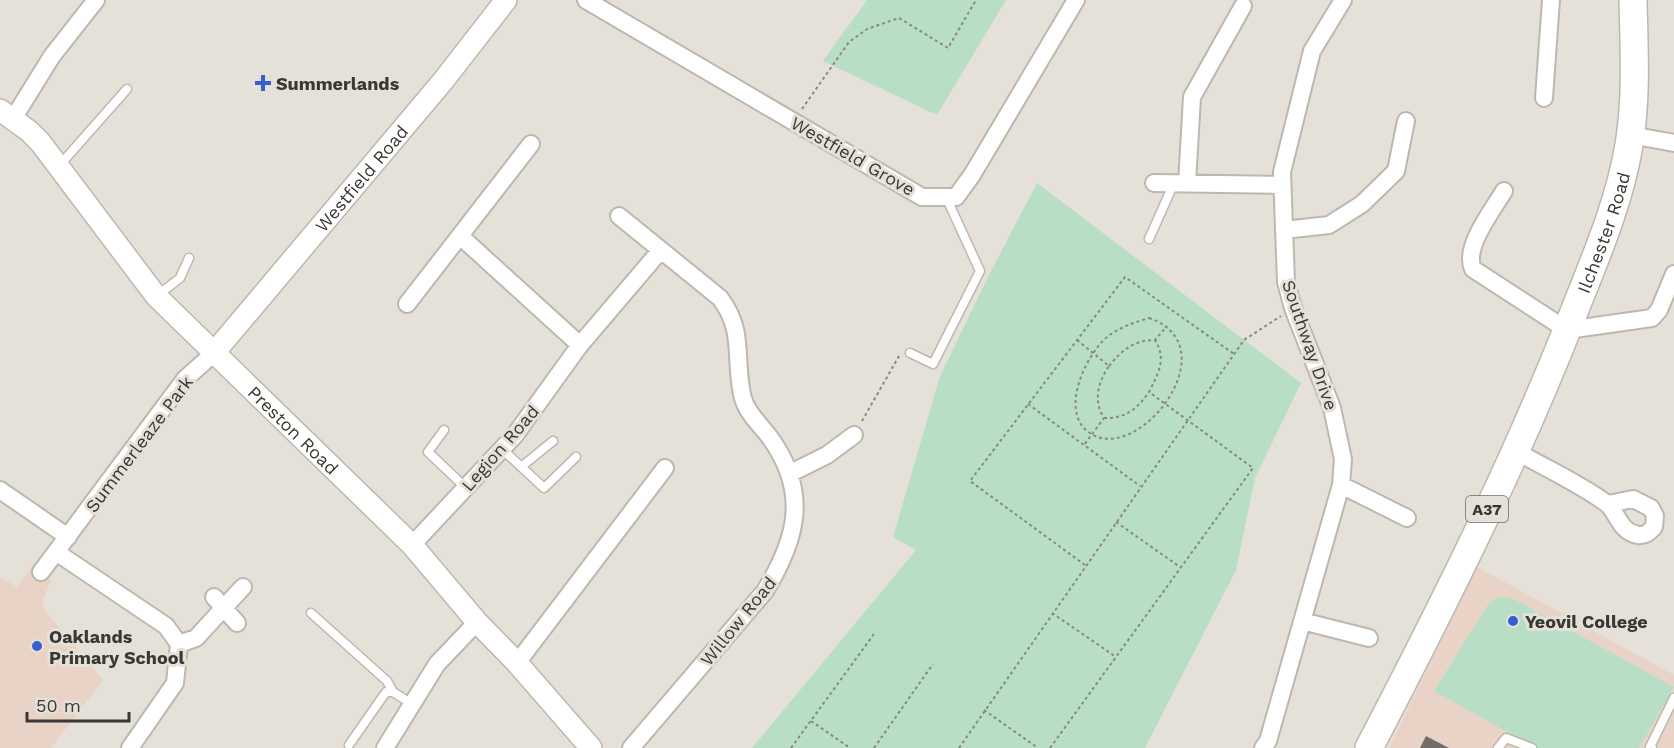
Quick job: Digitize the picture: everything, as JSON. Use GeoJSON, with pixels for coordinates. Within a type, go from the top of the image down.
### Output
{"type":"FeatureCollection","features":[{"type":"Feature","properties":{"kind":"highway","name":"Ilchester Road"},"geometry":{"type":"LineString","coordinates":[[1370,748],[1515,451],[1567,330],[1616,201],[1630,135],[1634,78],[1633,0]]}},
{"type":"Feature","properties":{"kind":"street"},"geometry":{"type":"LineString","coordinates":[[6,114],[96,0]]}},
{"type":"Feature","properties":{"kind":"street","name":"Westfield Road"},"geometry":{"type":"LineString","coordinates":[[213,354],[443,81],[506,0]]}},
{"type":"Feature","properties":{"kind":"street","name":"Westfield Grove"},"geometry":{"type":"LineString","coordinates":[[586,0],[922,196],[946,197]]}},
{"type":"Feature","properties":{"kind":"street"},"geometry":{"type":"LineString","coordinates":[[946,197],[956,197],[972,175],[1076,0]]}},
{"type":"Feature","properties":{"kind":"street","name":"Southway Drive"},"geometry":{"type":"LineString","coordinates":[[1263,748],[1268,741],[1341,485],[1343,459],[1335,417],[1293,308],[1283,259],[1282,172],[1312,51],[1343,0]]}},
{"type":"Feature","properties":{"kind":"street"},"geometry":{"type":"LineString","coordinates":[[1544,98],[1551,0]]}},
{"type":"Feature","properties":{"kind":"street"},"geometry":{"type":"LineString","coordinates":[[1180,183],[1192,97],[1243,6]]}},
{"type":"Feature","properties":{"kind":"street","name":"Preston Road"},"geometry":{"type":"LineString","coordinates":[[6,114],[29,131],[156,296],[213,354],[412,545],[477,622],[517,663],[591,748]]}},
{"type":"Feature","properties":{"kind":"street"},"geometry":{"type":"LineString","coordinates":[[1284,230],[1329,225],[1362,204],[1396,171],[1406,121]]}},
{"type":"Feature","properties":{"kind":"street"},"geometry":{"type":"LineString","coordinates":[[1630,135],[1674,143]]}},
{"type":"Feature","properties":{"kind":"street"},"geometry":{"type":"LineString","coordinates":[[407,304],[531,144]]}},
{"type":"Feature","properties":{"kind":"street"},"geometry":{"type":"LineString","coordinates":[[1154,183],[1282,185]]}},
{"type":"Feature","properties":{"kind":"street"},"geometry":{"type":"LineString","coordinates":[[1504,191],[1471,249],[1469,261],[1473,269],[1567,330],[1652,318],[1659,310],[1674,274]]}},
{"type":"Feature","properties":{"kind":"street","name":"Willow Road"},"geometry":{"type":"LineString","coordinates":[[618,216],[720,298],[730,312],[737,329],[742,394],[748,411],[782,454],[790,473],[796,507],[791,540],[781,566],[765,591],[632,748]]}},
{"type":"Feature","properties":{"kind":"street"},"geometry":{"type":"LineString","coordinates":[[460,236],[580,345]]}},
{"type":"Feature","properties":{"kind":"street","name":"Legion Road"},"geometry":{"type":"LineString","coordinates":[[412,545],[516,435],[580,345],[660,251]]}},
{"type":"Feature","properties":{"kind":"street","name":"Summerleaze Park"},"geometry":{"type":"LineString","coordinates":[[41,572],[185,379],[213,354]]}},
{"type":"Feature","properties":{"kind":"street"},"geometry":{"type":"LineString","coordinates":[[790,473],[827,455],[854,435]]}},
{"type":"Feature","properties":{"kind":"street"},"geometry":{"type":"LineString","coordinates":[[1515,451],[1608,504]]}},
{"type":"Feature","properties":{"kind":"street"},"geometry":{"type":"LineString","coordinates":[[517,663],[664,468]]}},
{"type":"Feature","properties":{"kind":"street"},"geometry":{"type":"LineString","coordinates":[[1341,485],[1407,518]]}},
{"type":"Feature","properties":{"kind":"street"},"geometry":{"type":"LineString","coordinates":[[0,490],[68,537]]}},
{"type":"Feature","properties":{"kind":"street"},"geometry":{"type":"LineString","coordinates":[[56,552],[166,626],[179,644],[175,683],[130,748]]}},
{"type":"Feature","properties":{"kind":"street"},"geometry":{"type":"LineString","coordinates":[[179,644],[195,638],[219,603],[243,587]]}},
{"type":"Feature","properties":{"kind":"street"},"geometry":{"type":"LineString","coordinates":[[219,603],[237,623]]}},
{"type":"Feature","properties":{"kind":"street"},"geometry":{"type":"LineString","coordinates":[[1302,621],[1369,638]]}},
{"type":"Feature","properties":{"kind":"street"},"geometry":{"type":"LineString","coordinates":[[385,748],[437,664],[477,622]]}},
{"type":"Feature","properties":{"kind":"lane"},"geometry":{"type":"LineString","coordinates":[[58,167],[127,89]]}},
{"type":"Feature","properties":{"kind":"lane"},"geometry":{"type":"LineString","coordinates":[[1149,239],[1180,183]]}},
{"type":"Feature","properties":{"kind":"lane"},"geometry":{"type":"LineString","coordinates":[[910,352],[933,364],[981,272],[946,197]]}},
{"type":"Feature","properties":{"kind":"lane"},"geometry":{"type":"LineString","coordinates":[[156,296],[180,278],[189,258]]}},
{"type":"Feature","properties":{"kind":"lane"},"geometry":{"type":"LineString","coordinates":[[444,430],[428,452],[466,488]]}},
{"type":"Feature","properties":{"kind":"lane"},"geometry":{"type":"LineString","coordinates":[[521,466],[553,441]]}},
{"type":"Feature","properties":{"kind":"lane"},"geometry":{"type":"LineString","coordinates":[[502,449],[544,488],[576,457]]}},
{"type":"Feature","properties":{"kind":"lane"},"geometry":{"type":"LineString","coordinates":[[311,613],[387,681],[393,692],[412,704]]}},
{"type":"Feature","properties":{"kind":"lane"},"geometry":{"type":"LineString","coordinates":[[349,745],[386,692],[393,692]]}},
{"type":"Feature","properties":{"kind":"lane"},"geometry":{"type":"LineString","coordinates":[[1652,748],[1650,747],[1674,698]]}},
{"type":"Feature","properties":{"kind":"lane"},"geometry":{"type":"LineString","coordinates":[[1498,748],[1506,738],[1532,748]]}},
{"type":"Feature","properties":{"kind":"path"},"geometry":{"type":"LineString","coordinates":[[794,121],[849,42],[867,29],[899,18],[948,48],[976,0]]}},
{"type":"Feature","properties":{"kind":"path"},"geometry":{"type":"LineString","coordinates":[[1085,565],[970,481],[1125,278],[1234,354]]}},
{"type":"Feature","properties":{"kind":"path"},"geometry":{"type":"LineString","coordinates":[[959,748],[1244,340],[1293,308]]}},
{"type":"Feature","properties":{"kind":"path"},"geometry":{"type":"LineString","coordinates":[[1149,318],[1175,333],[1183,352],[1175,389],[1165,405],[1148,421],[1125,436],[1107,441],[1092,434],[1079,420],[1075,401],[1081,375],[1094,354],[1106,338],[1127,324],[1149,318]]}},
{"type":"Feature","properties":{"kind":"path"},"geometry":{"type":"LineString","coordinates":[[1104,418],[1098,408],[1098,391],[1110,366],[1121,351],[1141,340],[1155,340],[1167,327]]}},
{"type":"Feature","properties":{"kind":"path"},"geometry":{"type":"LineString","coordinates":[[1077,340],[1110,366]]}},
{"type":"Feature","properties":{"kind":"path"},"geometry":{"type":"LineString","coordinates":[[1104,418],[1115,418],[1127,414],[1139,406],[1149,392],[1162,364],[1162,351],[1155,340]]}},
{"type":"Feature","properties":{"kind":"path"},"geometry":{"type":"LineString","coordinates":[[854,435],[903,349],[910,352]]}},
{"type":"Feature","properties":{"kind":"path"},"geometry":{"type":"LineString","coordinates":[[1050,748],[1253,468],[1149,392]]}},
{"type":"Feature","properties":{"kind":"path"},"geometry":{"type":"LineString","coordinates":[[1029,404],[1140,487]]}},
{"type":"Feature","properties":{"kind":"path"},"geometry":{"type":"LineString","coordinates":[[1084,445],[1104,418]]}},
{"type":"Feature","properties":{"kind":"path"},"geometry":{"type":"LineString","coordinates":[[1116,522],[1181,568]]}},
{"type":"Feature","properties":{"kind":"path"},"geometry":{"type":"LineString","coordinates":[[1052,613],[1116,657]]}},
{"type":"Feature","properties":{"kind":"path"},"geometry":{"type":"LineString","coordinates":[[791,748],[874,634]]}},
{"type":"Feature","properties":{"kind":"path"},"geometry":{"type":"LineString","coordinates":[[874,748],[933,664]]}},
{"type":"Feature","properties":{"kind":"path"},"geometry":{"type":"LineString","coordinates":[[984,710],[1038,748]]}},
{"type":"Feature","properties":{"kind":"path"},"geometry":{"type":"LineString","coordinates":[[811,721],[850,748]]}},
{"type":"Feature","properties":{"kind":"shaded area","name":"Oaklands Primary School"},"geometry":{"type":"Polygon","coordinates":[[[32,566],[51,580],[42,603],[46,612],[103,680],[51,748],[0,748],[0,577],[17,587],[32,566]]]}},
{"type":"Feature","properties":{"kind":"shaded area","name":"Yeovil College"},"geometry":{"type":"Polygon","coordinates":[[[1477,567],[1674,675],[1674,748],[1389,748],[1477,567]]]}},
{"type":"Feature","properties":{"kind":"green space"},"geometry":{"type":"Polygon","coordinates":[[[867,0],[1006,0],[937,115],[823,61],[867,0]]]}},
{"type":"Feature","properties":{"kind":"green space"},"geometry":{"type":"Polygon","coordinates":[[[1037,183],[1301,383],[1255,478],[1236,570],[1145,748],[752,748],[916,550],[893,537],[940,376],[1037,183]]]}},
{"type":"Feature","properties":{"kind":"green space","name":"Yeovil College"},"geometry":{"type":"Polygon","coordinates":[[[1498,597],[1510,597],[1674,687],[1639,748],[1536,748],[1434,691],[1489,603],[1498,597]]]}},
{"type":"Feature","properties":{"kind":"building"},"geometry":{"type":"Polygon","coordinates":[[[1426,736],[1449,748],[1420,748],[1426,736]]]}},
{"type":"Feature","properties":{"kind":"place","name":"Summerlands"},"geometry":{"type":"Point","coordinates":[263,83]}},
{"type":"Feature","properties":{"kind":"place","name":"Yeovil College"},"geometry":{"type":"Point","coordinates":[1513,621]}},
{"type":"Feature","properties":{"kind":"place","name":"Oaklands Primary School"},"geometry":{"type":"Point","coordinates":[37,646]}}]}
